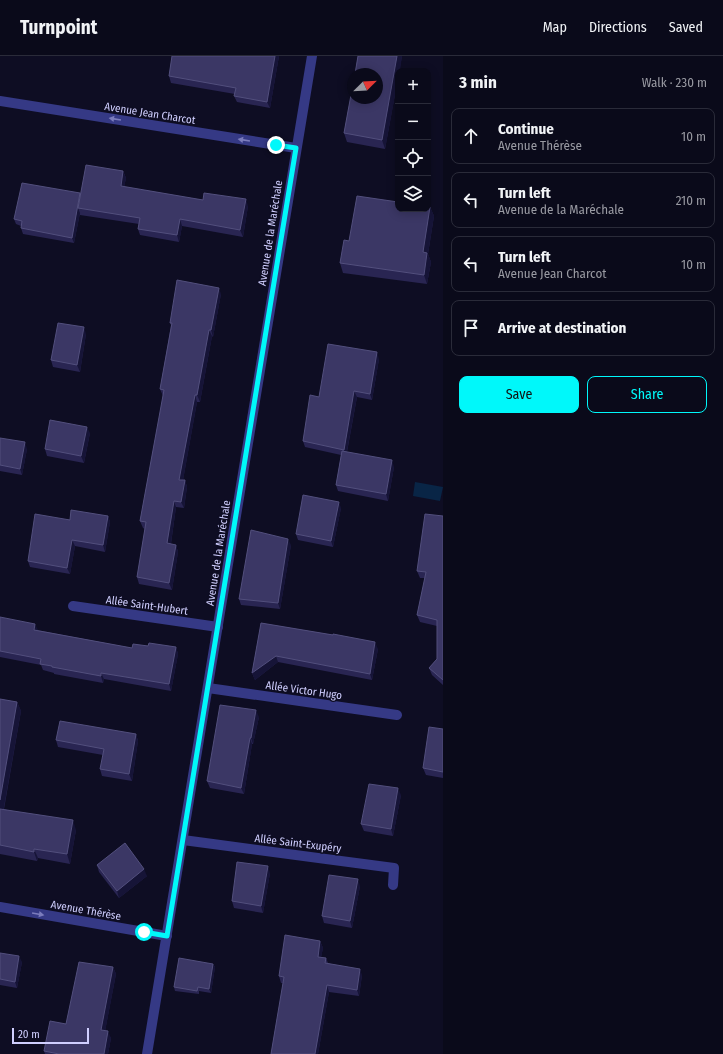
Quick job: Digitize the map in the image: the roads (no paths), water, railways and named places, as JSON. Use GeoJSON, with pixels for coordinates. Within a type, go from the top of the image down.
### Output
{"type":"FeatureCollection","features":[{"type":"Feature","properties":{"kind":"street","name":"Avenue de la Maréchale"},"geometry":{"type":"LineString","coordinates":[[147,1054],[312,56]]}},
{"type":"Feature","properties":{"kind":"street","name":"Avenue Jean Charcot"},"geometry":{"type":"LineString","coordinates":[[0,101],[296,148]]}},
{"type":"Feature","properties":{"kind":"street","name":"Allée Saint-Hubert"},"geometry":{"type":"LineString","coordinates":[[72,606],[218,627]]}},
{"type":"Feature","properties":{"kind":"street","name":"Allée Victor Hugo"},"geometry":{"type":"LineString","coordinates":[[208,688],[397,716]]}},
{"type":"Feature","properties":{"kind":"street","name":"Allée Saint-Exupéry"},"geometry":{"type":"LineString","coordinates":[[183,840],[394,868],[393,885]]}},
{"type":"Feature","properties":{"kind":"street","name":"Avenue Thérèse"},"geometry":{"type":"LineString","coordinates":[[0,907],[167,936]]}},
{"type":"Feature","properties":{"kind":"water"},"geometry":{"type":"Polygon","coordinates":[[[415,482],[443,487],[440,501],[413,496],[415,482]]]}}]}
